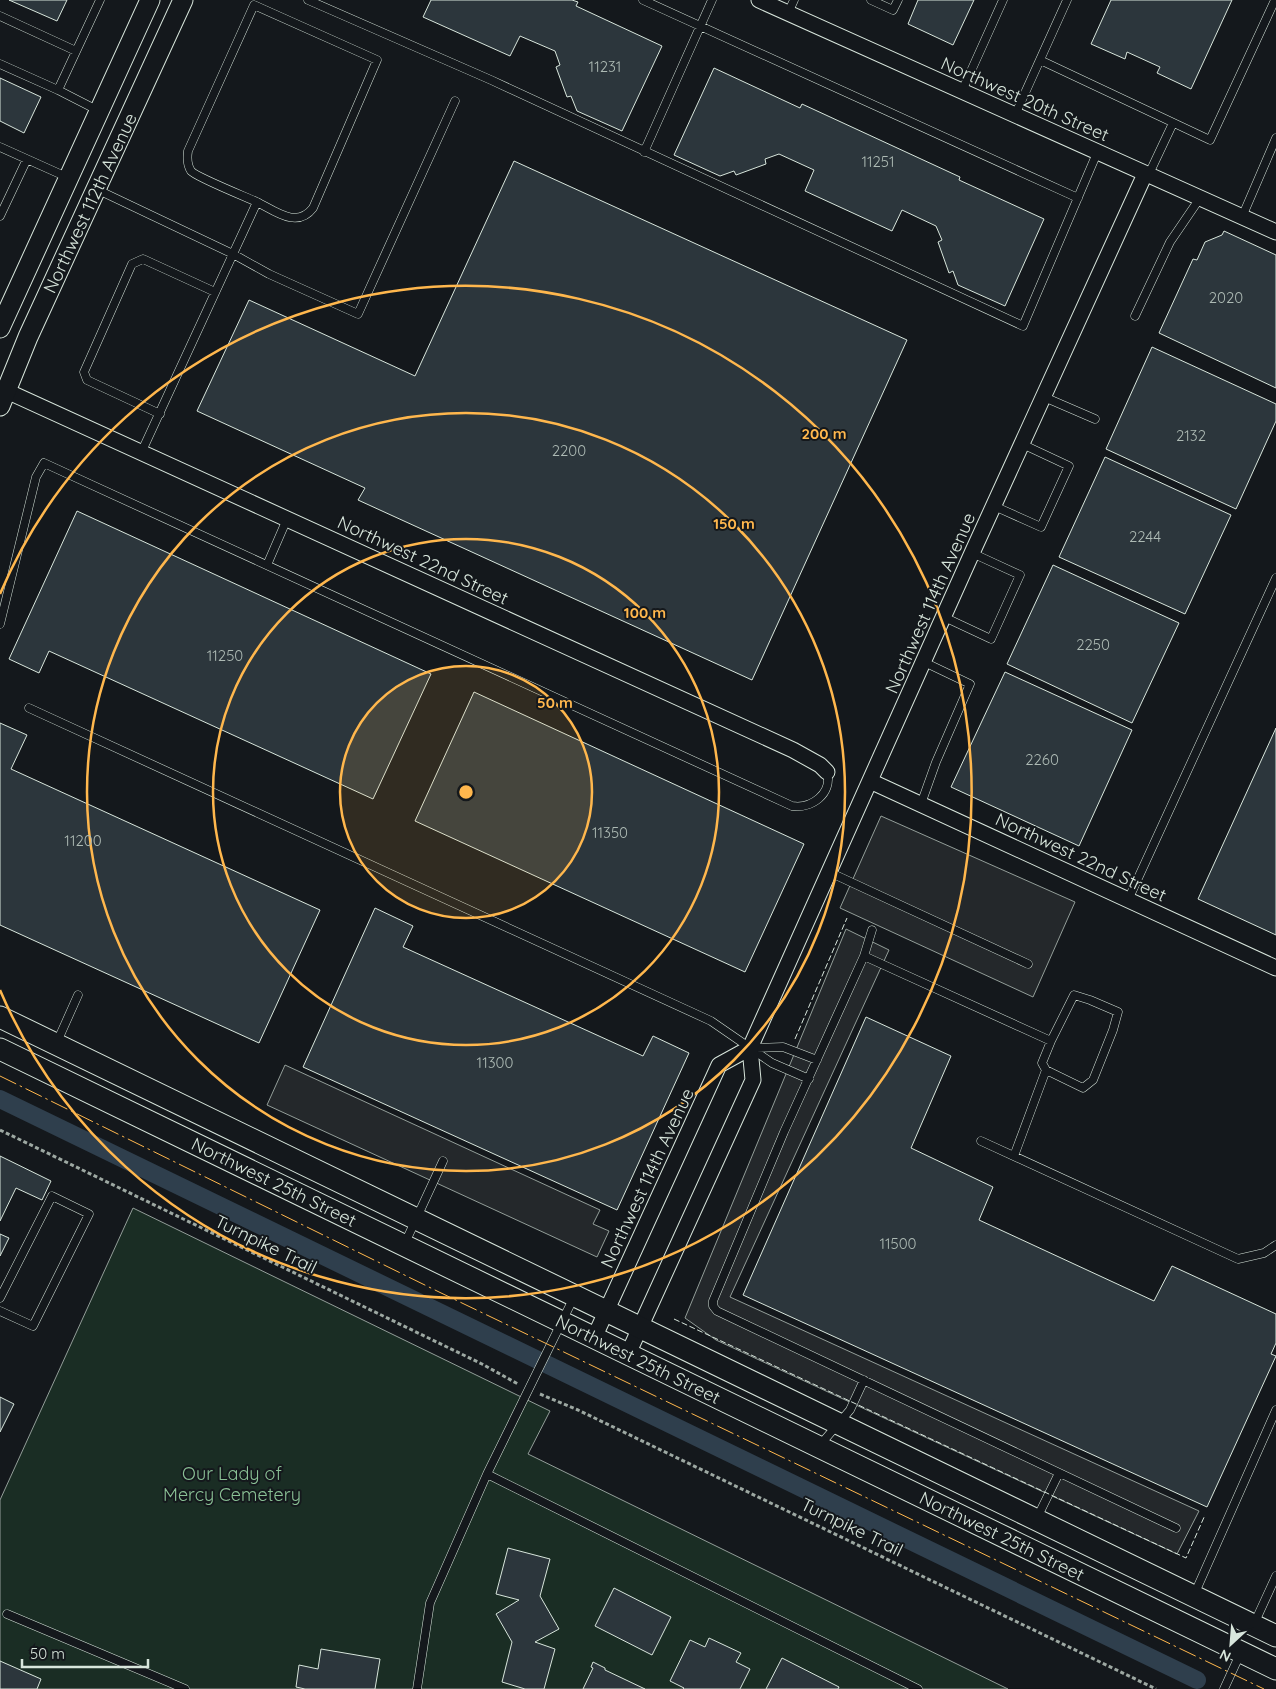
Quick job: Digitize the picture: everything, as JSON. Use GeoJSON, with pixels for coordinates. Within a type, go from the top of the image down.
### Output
{"type":"FeatureCollection","features":[{"type":"Feature","properties":{"kind":"main road","name":"Northwest 25th Street"},"geometry":{"type":"LineString","coordinates":[[0,1017],[1276,1636]]}},
{"type":"Feature","properties":{"kind":"main road","name":"Northwest 25th Street"},"geometry":{"type":"LineString","coordinates":[[0,1050],[1276,1669]]}},
{"type":"Feature","properties":{"kind":"main road"},"geometry":{"type":"LineString","coordinates":[[1241,1652],[1253,1625]]}},
{"type":"Feature","properties":{"kind":"street","name":"Northwest 112th Avenue"},"geometry":{"type":"LineString","coordinates":[[0,328],[150,0]]}},
{"type":"Feature","properties":{"kind":"street","name":"Northwest 112th Avenue"},"geometry":{"type":"LineString","coordinates":[[2,395],[183,0]]}},
{"type":"Feature","properties":{"kind":"street","name":"Northwest 20th Street"},"geometry":{"type":"LineString","coordinates":[[759,0],[791,7],[962,91],[1276,232]]}},
{"type":"Feature","properties":{"kind":"street","name":"Northwest 114th Avenue"},"geometry":{"type":"LineString","coordinates":[[628,1354],[753,1080],[750,1048],[1022,444],[1147,175]]}},
{"type":"Feature","properties":{"kind":"street"},"geometry":{"type":"LineString","coordinates":[[69,178],[96,189]]}},
{"type":"Feature","properties":{"kind":"street","name":"Northwest 22nd Street"},"geometry":{"type":"LineString","coordinates":[[2,395],[141,452],[793,750],[820,765],[827,772]]}},
{"type":"Feature","properties":{"kind":"street","name":"Northwest 22nd Street"},"geometry":{"type":"LineString","coordinates":[[870,781],[1276,968]]}},
{"type":"Feature","properties":{"kind":"street","name":"Northwest 114th Avenue"},"geometry":{"type":"LineString","coordinates":[[594,1338],[720,1065],[750,1048]]}},
{"type":"Feature","properties":{"kind":"lane"},"geometry":{"type":"LineString","coordinates":[[58,90],[100,0]]}},
{"type":"Feature","properties":{"kind":"lane"},"geometry":{"type":"LineString","coordinates":[[308,0],[491,80],[1023,326],[1097,153]]}},
{"type":"Feature","properties":{"kind":"lane"},"geometry":{"type":"LineString","coordinates":[[642,0],[1078,198]]}},
{"type":"Feature","properties":{"kind":"lane"},"geometry":{"type":"LineString","coordinates":[[644,152],[712,0]]}},
{"type":"Feature","properties":{"kind":"lane"},"geometry":{"type":"LineString","coordinates":[[871,0],[893,10],[898,0]]}},
{"type":"Feature","properties":{"kind":"lane"},"geometry":{"type":"LineString","coordinates":[[962,91],[1003,0]]}},
{"type":"Feature","properties":{"kind":"lane"},"geometry":{"type":"LineString","coordinates":[[1015,115],[1067,0]]}},
{"type":"Feature","properties":{"kind":"lane"},"geometry":{"type":"LineString","coordinates":[[1040,60],[1210,140],[1275,0]]}},
{"type":"Feature","properties":{"kind":"lane"},"geometry":{"type":"LineString","coordinates":[[254,5],[377,60],[313,208],[309,213],[301,218],[293,219],[257,202],[195,174],[188,165],[187,159],[188,151],[254,5]]}},
{"type":"Feature","properties":{"kind":"lane"},"geometry":{"type":"LineString","coordinates":[[0,16],[76,51]]}},
{"type":"Feature","properties":{"kind":"lane"},"geometry":{"type":"LineString","coordinates":[[0,64],[99,111]]}},
{"type":"Feature","properties":{"kind":"lane"},"geometry":{"type":"LineString","coordinates":[[96,189],[233,254],[269,274],[358,314],[455,101]]}},
{"type":"Feature","properties":{"kind":"lane"},"geometry":{"type":"LineString","coordinates":[[1147,175],[1174,123]]}},
{"type":"Feature","properties":{"kind":"lane"},"geometry":{"type":"LineString","coordinates":[[1242,217],[1276,138]]}},
{"type":"Feature","properties":{"kind":"lane"},"geometry":{"type":"LineString","coordinates":[[0,147],[69,178]]}},
{"type":"Feature","properties":{"kind":"lane"},"geometry":{"type":"LineString","coordinates":[[0,216],[26,159]]}},
{"type":"Feature","properties":{"kind":"lane"},"geometry":{"type":"LineString","coordinates":[[1135,316],[1170,242],[1200,198]]}},
{"type":"Feature","properties":{"kind":"lane"},"geometry":{"type":"LineString","coordinates":[[141,452],[257,202]]}},
{"type":"Feature","properties":{"kind":"lane"},"geometry":{"type":"LineString","coordinates":[[160,414],[87,380],[84,372],[132,264],[143,259],[215,292]]}},
{"type":"Feature","properties":{"kind":"lane"},"geometry":{"type":"LineString","coordinates":[[1044,397],[1095,419]]}},
{"type":"Feature","properties":{"kind":"lane"},"geometry":{"type":"LineString","coordinates":[[994,506],[1041,526],[1069,466],[1022,444]]}},
{"type":"Feature","properties":{"kind":"lane"},"geometry":{"type":"LineString","coordinates":[[0,624],[36,477],[44,463],[792,806],[808,804],[822,796],[828,784],[827,772]]}},
{"type":"Feature","properties":{"kind":"lane"},"geometry":{"type":"LineString","coordinates":[[267,565],[287,519]]}},
{"type":"Feature","properties":{"kind":"lane"},"geometry":{"type":"LineString","coordinates":[[944,617],[991,639],[1020,575],[972,554]]}},
{"type":"Feature","properties":{"kind":"lane"},"geometry":{"type":"LineString","coordinates":[[1128,900],[1276,578]]}},
{"type":"Feature","properties":{"kind":"lane"},"geometry":{"type":"LineString","coordinates":[[921,804],[936,762],[970,684],[924,662]]}},
{"type":"Feature","properties":{"kind":"lane"},"geometry":{"type":"LineString","coordinates":[[29,708],[711,1021],[772,1063],[808,1079]]}},
{"type":"Feature","properties":{"kind":"lane"},"geometry":{"type":"LineString","coordinates":[[829,872],[1028,964]]}},
{"type":"Feature","properties":{"kind":"lane"},"geometry":{"type":"LineString","coordinates":[[872,930],[864,956],[784,1132],[713,1300],[713,1306],[717,1311],[1176,1528]]}},
{"type":"Feature","properties":{"kind":"lane"},"geometry":{"type":"LineString","coordinates":[[864,956],[1051,1042]]}},
{"type":"Feature","properties":{"kind":"lane"},"geometry":{"type":"LineString","coordinates":[[56,1044],[78,995]]}},
{"type":"Feature","properties":{"kind":"lane"},"geometry":{"type":"LineString","coordinates":[[1074,995],[1118,1012],[1113,1030],[1093,1080],[1083,1088],[1046,1070],[1042,1063],[1074,995]]}},
{"type":"Feature","properties":{"kind":"lane"},"geometry":{"type":"LineString","coordinates":[[750,1048],[783,1047],[817,1060]]}},
{"type":"Feature","properties":{"kind":"lane"},"geometry":{"type":"LineString","coordinates":[[1014,1156],[1046,1070]]}},
{"type":"Feature","properties":{"kind":"lane"},"geometry":{"type":"LineString","coordinates":[[982,1141],[1238,1259],[1264,1253],[1276,1245]]}},
{"type":"Feature","properties":{"kind":"lane"},"geometry":{"type":"LineString","coordinates":[[404,1246],[443,1161]]}},
{"type":"Feature","properties":{"kind":"lane"},"geometry":{"type":"LineString","coordinates":[[0,1298],[52,1196],[88,1214],[33,1326],[0,1311]]}},
{"type":"Feature","properties":{"kind":"lane"},"geometry":{"type":"LineString","coordinates":[[417,1689],[430,1603],[487,1474],[574,1296]]}},
{"type":"Feature","properties":{"kind":"lane"},"geometry":{"type":"LineString","coordinates":[[819,1447],[850,1410],[864,1380]]}},
{"type":"Feature","properties":{"kind":"lane"},"geometry":{"type":"LineString","coordinates":[[1193,1596],[1276,1410]]}},
{"type":"Feature","properties":{"kind":"lane"},"geometry":{"type":"LineString","coordinates":[[1036,1520],[1059,1473]]}},
{"type":"Feature","properties":{"kind":"lane"},"geometry":{"type":"LineString","coordinates":[[487,1474],[918,1689]]}},
{"type":"Feature","properties":{"kind":"lane"},"geometry":{"type":"LineString","coordinates":[[1253,1625],[1276,1576]]}},
{"type":"Feature","properties":{"kind":"lane"},"geometry":{"type":"LineString","coordinates":[[6,1614],[185,1689]]}},
{"type":"Feature","properties":{"kind":"lane"},"geometry":{"type":"LineString","coordinates":[[1224,1689],[1241,1652]]}},
{"type":"Feature","properties":{"kind":"path","name":"Turnpike Trail"},"geometry":{"type":"LineString","coordinates":[[0,1130],[473,1359],[519,1385]]}},
{"type":"Feature","properties":{"kind":"path","name":"Turnpike Trail"},"geometry":{"type":"LineString","coordinates":[[536,1392],[578,1410],[1156,1689]]}},
{"type":"Feature","properties":{"kind":"green space","name":"Our Lady of Mercy Cemetery"},"geometry":{"type":"Polygon","coordinates":[[[133,1208],[550,1411],[528,1454],[1008,1689],[0,1689],[0,1500],[133,1208]]]}},
{"type":"Feature","properties":{"kind":"shaded area"},"geometry":{"type":"Polygon","coordinates":[[[881,816],[1075,902],[1033,997],[840,908],[881,816]]]}},
{"type":"Feature","properties":{"kind":"shaded area"},"geometry":{"type":"Polygon","coordinates":[[[846,929],[889,950],[730,1297],[1199,1511],[1177,1554],[716,1340],[685,1318],[846,929]]]}},
{"type":"Feature","properties":{"kind":"shaded area"},"geometry":{"type":"Polygon","coordinates":[[[285,1065],[600,1210],[593,1224],[609,1231],[597,1257],[267,1105],[285,1065]]]}},
{"type":"Feature","properties":{"kind":"building"},"geometry":{"type":"Polygon","coordinates":[[[9,0],[67,0],[57,21],[9,0]]]}},
{"type":"Feature","properties":{"kind":"building"},"geometry":{"type":"Polygon","coordinates":[[[431,0],[572,0],[578,2],[576,6],[662,46],[622,131],[577,111],[571,96],[567,97],[556,67],[560,65],[555,51],[520,36],[510,56],[423,17],[431,0]]]}},
{"type":"Feature","properties":{"kind":"building"},"geometry":{"type":"Polygon","coordinates":[[[918,0],[974,0],[953,45],[908,24],[918,0]]]}},
{"type":"Feature","properties":{"kind":"building"},"geometry":{"type":"Polygon","coordinates":[[[1111,0],[1232,0],[1191,89],[1157,73],[1160,67],[1127,52],[1125,59],[1091,44],[1111,0]]]}},
{"type":"Feature","properties":{"kind":"building"},"geometry":{"type":"Polygon","coordinates":[[[714,68],[800,108],[802,104],[960,177],[959,180],[1044,219],[1005,306],[958,285],[953,271],[949,273],[938,242],[942,240],[936,226],[902,210],[892,231],[805,191],[814,170],[779,154],[765,159],[766,164],[736,175],[734,171],[720,176],[674,155],[714,68]]]}},
{"type":"Feature","properties":{"kind":"building"},"geometry":{"type":"Polygon","coordinates":[[[0,78],[41,97],[24,133],[0,121],[0,78]]]}},
{"type":"Feature","properties":{"kind":"building"},"geometry":{"type":"Polygon","coordinates":[[[514,161],[907,340],[752,680],[358,500],[365,488],[197,411],[249,300],[415,376],[514,161]]]}},
{"type":"Feature","properties":{"kind":"building"},"geometry":{"type":"Polygon","coordinates":[[[1224,231],[1276,255],[1276,388],[1159,333],[1193,259],[1197,260],[1205,242],[1222,235],[1224,231]]]}},
{"type":"Feature","properties":{"kind":"building"},"geometry":{"type":"Polygon","coordinates":[[[1152,347],[1276,404],[1276,421],[1236,509],[1106,449],[1152,347]]]}},
{"type":"Feature","properties":{"kind":"building"},"geometry":{"type":"Polygon","coordinates":[[[1105,457],[1231,515],[1185,614],[1059,557],[1105,457]]]}},
{"type":"Feature","properties":{"kind":"building"},"geometry":{"type":"Polygon","coordinates":[[[77,511],[431,674],[373,799],[49,651],[39,673],[9,659],[77,511]]]}},
{"type":"Feature","properties":{"kind":"building"},"geometry":{"type":"Polygon","coordinates":[[[1053,565],[1179,623],[1132,723],[1007,664],[1053,565]]]}},
{"type":"Feature","properties":{"kind":"building"},"geometry":{"type":"Polygon","coordinates":[[[1005,672],[1132,730],[1079,846],[951,787],[1005,672]]]}},
{"type":"Feature","properties":{"kind":"building"},"geometry":{"type":"Polygon","coordinates":[[[474,692],[804,844],[745,972],[415,821],[474,692]]]}},
{"type":"Feature","properties":{"kind":"building"},"geometry":{"type":"Polygon","coordinates":[[[0,723],[27,735],[11,769],[320,910],[259,1043],[0,925],[0,723]]]}},
{"type":"Feature","properties":{"kind":"building"},"geometry":{"type":"Polygon","coordinates":[[[1276,728],[1276,935],[1198,899],[1276,728]]]}},
{"type":"Feature","properties":{"kind":"building"},"geometry":{"type":"Polygon","coordinates":[[[375,908],[413,926],[403,947],[643,1056],[653,1036],[689,1053],[617,1210],[303,1067],[375,908]]]}},
{"type":"Feature","properties":{"kind":"building"},"geometry":{"type":"Polygon","coordinates":[[[866,1017],[951,1056],[911,1148],[993,1187],[979,1220],[1154,1301],[1172,1266],[1276,1314],[1276,1343],[1271,1354],[1276,1356],[1207,1507],[743,1295],[866,1017]]]}},
{"type":"Feature","properties":{"kind":"building"},"geometry":{"type":"Polygon","coordinates":[[[0,1156],[51,1181],[42,1200],[16,1188],[0,1221],[0,1156]]]}},
{"type":"Feature","properties":{"kind":"building"},"geometry":{"type":"Polygon","coordinates":[[[0,1234],[9,1238],[0,1256],[0,1234]]]}},
{"type":"Feature","properties":{"kind":"building"},"geometry":{"type":"Polygon","coordinates":[[[0,1397],[14,1404],[0,1432],[0,1397]]]}},
{"type":"Feature","properties":{"kind":"building"},"geometry":{"type":"Polygon","coordinates":[[[508,1548],[550,1559],[540,1596],[559,1629],[535,1642],[555,1649],[544,1689],[525,1689],[502,1682],[512,1642],[496,1614],[519,1600],[496,1594],[508,1548]]]}},
{"type":"Feature","properties":{"kind":"building"},"geometry":{"type":"Polygon","coordinates":[[[614,1588],[671,1617],[652,1655],[595,1626],[614,1588]]]}},
{"type":"Feature","properties":{"kind":"building"},"geometry":{"type":"Polygon","coordinates":[[[709,1638],[741,1653],[736,1662],[750,1669],[740,1689],[683,1689],[670,1681],[690,1640],[705,1647],[709,1638]]]}},
{"type":"Feature","properties":{"kind":"building"},"geometry":{"type":"Polygon","coordinates":[[[321,1649],[380,1659],[375,1689],[305,1689],[296,1687],[299,1665],[318,1669],[321,1649]]]}},
{"type":"Feature","properties":{"kind":"building"},"geometry":{"type":"Polygon","coordinates":[[[782,1658],[839,1687],[838,1689],[766,1689],[782,1658]]]}},
{"type":"Feature","properties":{"kind":"building"},"geometry":{"type":"Polygon","coordinates":[[[0,1661],[41,1679],[37,1689],[0,1689],[0,1661]]]}},
{"type":"Feature","properties":{"kind":"building"},"geometry":{"type":"Polygon","coordinates":[[[593,1662],[605,1668],[605,1670],[645,1689],[583,1689],[593,1668],[591,1667],[593,1662]]]}},
{"type":"Feature","properties":{"kind":"waterway"},"geometry":{"type":"LineString","coordinates":[[0,1099],[1197,1680]]}},
{"type":"Feature","properties":{"kind":"fence"},"geometry":{"type":"LineString","coordinates":[[795,1039],[847,918]]}},
{"type":"Feature","properties":{"kind":"fence"},"geometry":{"type":"LineString","coordinates":[[674,1319],[1186,1558],[1205,1515]]}},
{"type":"Feature","properties":{"kind":"power"},"geometry":{"type":"LineString","coordinates":[[0,1076],[437,1291],[1264,1689]]}}]}
